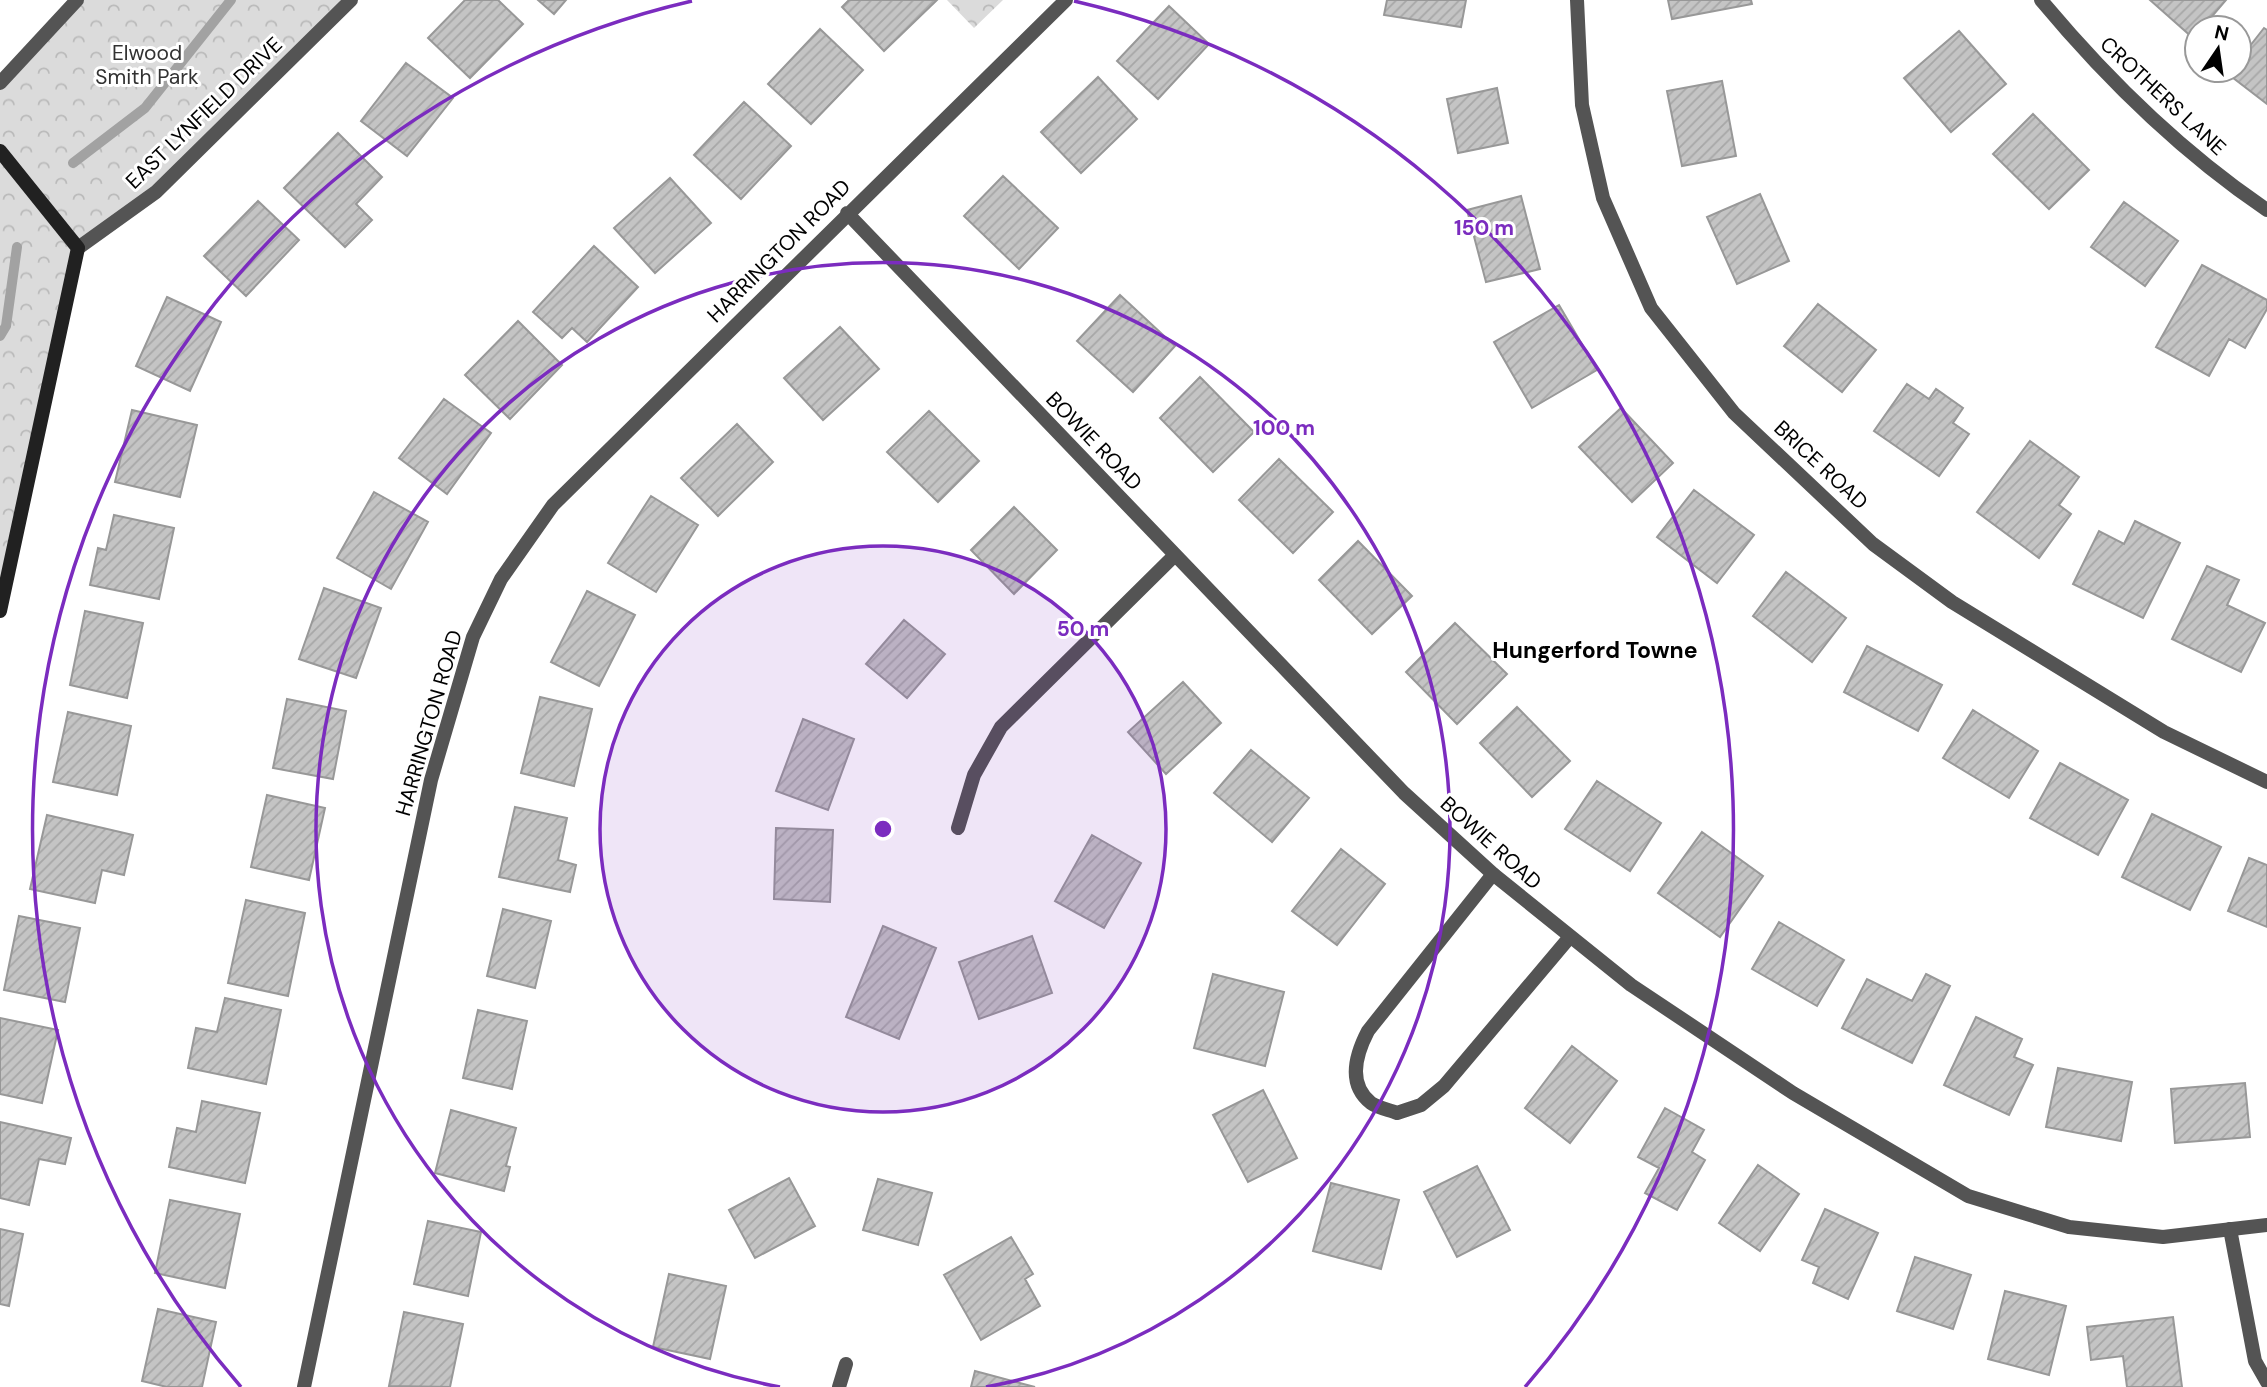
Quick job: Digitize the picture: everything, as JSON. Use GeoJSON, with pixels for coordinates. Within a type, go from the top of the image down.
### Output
{"type":"FeatureCollection","features":[{"type":"Feature","properties":{"kind":"street"},"geometry":{"type":"LineString","coordinates":[[0,83],[77,0]]}},
{"type":"Feature","properties":{"kind":"street","name":"EAST LYNFIELD DRIVE"},"geometry":{"type":"LineString","coordinates":[[78,248],[156,192],[351,0]]}},
{"type":"Feature","properties":{"kind":"street","name":"HARRINGTON ROAD"},"geometry":{"type":"LineString","coordinates":[[304,1387],[432,780],[472,637],[501,579],[553,505],[1066,0]]}},
{"type":"Feature","properties":{"kind":"street","name":"BRICE ROAD"},"geometry":{"type":"LineString","coordinates":[[1577,0],[1583,105],[1603,198],[1651,308],[1734,413],[1873,544],[1952,602],[2164,732],[2267,782]]}},
{"type":"Feature","properties":{"kind":"street","name":"CROTHERS LANE"},"geometry":{"type":"LineString","coordinates":[[2041,0],[2080,47],[2219,177],[2267,210]]}},
{"type":"Feature","properties":{"kind":"street"},"geometry":{"type":"LineString","coordinates":[[0,151],[78,248],[0,611]]}},
{"type":"Feature","properties":{"kind":"street","name":"BOWIE ROAD"},"geometry":{"type":"LineString","coordinates":[[847,213],[1404,793],[1493,874],[1569,938],[1631,985],[1793,1093],[1968,1196],[2068,1227],[2163,1237],[2267,1225]]}},
{"type":"Feature","properties":{"kind":"street"},"geometry":{"type":"LineString","coordinates":[[958,828],[974,775],[1001,727],[1175,555]]}},
{"type":"Feature","properties":{"kind":"street"},"geometry":{"type":"LineString","coordinates":[[1493,874],[1368,1031],[1357,1052],[1355,1079],[1371,1102],[1398,1113],[1421,1105],[1444,1086],[1569,938]]}},
{"type":"Feature","properties":{"kind":"street"},"geometry":{"type":"LineString","coordinates":[[2230,1229],[2255,1362],[2267,1382]]}},
{"type":"Feature","properties":{"kind":"street"},"geometry":{"type":"LineString","coordinates":[[839,1387],[846,1364]]}},
{"type":"Feature","properties":{"kind":"green space","name":"Elwood Smith Park"},"geometry":{"type":"Polygon","coordinates":[[[77,0],[351,0],[156,192],[78,248],[0,611],[0,83],[77,0]]]}},
{"type":"Feature","properties":{"kind":"green space"},"geometry":{"type":"Polygon","coordinates":[[[947,0],[1003,0],[974,28],[947,0]]]}},
{"type":"Feature","properties":{"kind":"building"},"geometry":{"type":"Polygon","coordinates":[[[465,0],[498,0],[523,24],[470,78],[428,38],[465,0]]]}},
{"type":"Feature","properties":{"kind":"building"},"geometry":{"type":"Polygon","coordinates":[[[538,0],[566,0],[554,14],[538,0]]]}},
{"type":"Feature","properties":{"kind":"building"},"geometry":{"type":"Polygon","coordinates":[[[849,0],[937,0],[884,51],[842,7],[849,0]]]}},
{"type":"Feature","properties":{"kind":"building"},"geometry":{"type":"Polygon","coordinates":[[[1387,0],[1466,0],[1461,27],[1384,15],[1387,0]]]}},
{"type":"Feature","properties":{"kind":"building"},"geometry":{"type":"Polygon","coordinates":[[[1668,0],[1751,0],[1752,4],[1672,19],[1668,0]]]}},
{"type":"Feature","properties":{"kind":"building"},"geometry":{"type":"Polygon","coordinates":[[[2150,0],[2226,0],[2214,14],[2183,14],[2183,29],[2150,0]]]}},
{"type":"Feature","properties":{"kind":"building"},"geometry":{"type":"Polygon","coordinates":[[[1169,6],[1209,44],[1158,99],[1117,61],[1169,6]]]}},
{"type":"Feature","properties":{"kind":"building"},"geometry":{"type":"Polygon","coordinates":[[[2264,28],[2267,30],[2267,104],[2241,84],[2253,84],[2253,42],[2264,28]]]}},
{"type":"Feature","properties":{"kind":"building"},"geometry":{"type":"Polygon","coordinates":[[[820,29],[863,70],[811,124],[768,84],[820,29]]]}},
{"type":"Feature","properties":{"kind":"building"},"geometry":{"type":"Polygon","coordinates":[[[1959,31],[2006,84],[1951,132],[1904,78],[1959,31]]]}},
{"type":"Feature","properties":{"kind":"building"},"geometry":{"type":"Polygon","coordinates":[[[406,63],[453,98],[407,156],[361,121],[406,63]]]}},
{"type":"Feature","properties":{"kind":"building"},"geometry":{"type":"Polygon","coordinates":[[[1098,77],[1137,119],[1081,173],[1041,132],[1098,77]]]}},
{"type":"Feature","properties":{"kind":"building"},"geometry":{"type":"Polygon","coordinates":[[[1722,81],[1736,156],[1682,166],[1667,91],[1722,81]]]}},
{"type":"Feature","properties":{"kind":"building"},"geometry":{"type":"Polygon","coordinates":[[[1497,88],[1508,143],[1458,153],[1447,99],[1497,88]]]}},
{"type":"Feature","properties":{"kind":"building"},"geometry":{"type":"Polygon","coordinates":[[[744,102],[791,146],[741,199],[694,155],[744,102]]]}},
{"type":"Feature","properties":{"kind":"building"},"geometry":{"type":"Polygon","coordinates":[[[2033,114],[2089,170],[2049,209],[1993,154],[2033,114]]]}},
{"type":"Feature","properties":{"kind":"building"},"geometry":{"type":"Polygon","coordinates":[[[338,133],[382,177],[356,204],[372,220],[345,247],[284,188],[338,133]]]}},
{"type":"Feature","properties":{"kind":"building"},"geometry":{"type":"Polygon","coordinates":[[[1003,176],[1058,228],[1019,269],[964,216],[1003,176]]]}},
{"type":"Feature","properties":{"kind":"building"},"geometry":{"type":"Polygon","coordinates":[[[670,178],[711,223],[655,273],[614,228],[670,178]]]}},
{"type":"Feature","properties":{"kind":"building"},"geometry":{"type":"Polygon","coordinates":[[[1760,194],[1789,261],[1737,284],[1707,217],[1760,194]]]}},
{"type":"Feature","properties":{"kind":"building"},"geometry":{"type":"Polygon","coordinates":[[[1521,196],[1540,269],[1486,282],[1467,210],[1521,196]]]}},
{"type":"Feature","properties":{"kind":"building"},"geometry":{"type":"Polygon","coordinates":[[[258,201],[299,240],[246,296],[204,256],[258,201]]]}},
{"type":"Feature","properties":{"kind":"building"},"geometry":{"type":"Polygon","coordinates":[[[2124,202],[2178,241],[2145,286],[2091,247],[2124,202]]]}},
{"type":"Feature","properties":{"kind":"building"},"geometry":{"type":"Polygon","coordinates":[[[594,246],[638,287],[587,342],[572,328],[562,338],[533,312],[594,246]]]}},
{"type":"Feature","properties":{"kind":"building"},"geometry":{"type":"Polygon","coordinates":[[[2202,265],[2267,300],[2267,309],[2245,348],[2229,339],[2209,376],[2156,347],[2202,265]]]}},
{"type":"Feature","properties":{"kind":"building"},"geometry":{"type":"Polygon","coordinates":[[[1120,295],[1175,346],[1133,392],[1077,341],[1120,295]]]}},
{"type":"Feature","properties":{"kind":"building"},"geometry":{"type":"Polygon","coordinates":[[[167,297],[221,322],[190,391],[136,366],[167,297]]]}},
{"type":"Feature","properties":{"kind":"building"},"geometry":{"type":"Polygon","coordinates":[[[1818,304],[1876,350],[1842,392],[1784,346],[1818,304]]]}},
{"type":"Feature","properties":{"kind":"building"},"geometry":{"type":"Polygon","coordinates":[[[1559,305],[1597,370],[1532,408],[1494,342],[1559,305]]]}},
{"type":"Feature","properties":{"kind":"building"},"geometry":{"type":"Polygon","coordinates":[[[518,321],[562,365],[510,419],[465,375],[518,321]]]}},
{"type":"Feature","properties":{"kind":"building"},"geometry":{"type":"Polygon","coordinates":[[[840,327],[879,369],[823,420],[784,378],[840,327]]]}},
{"type":"Feature","properties":{"kind":"building"},"geometry":{"type":"Polygon","coordinates":[[[1200,377],[1254,432],[1213,472],[1160,418],[1200,377]]]}},
{"type":"Feature","properties":{"kind":"building"},"geometry":{"type":"Polygon","coordinates":[[[1907,384],[1929,399],[1936,389],[1963,408],[1953,423],[1969,434],[1939,476],[1874,431],[1907,384]]]}},
{"type":"Feature","properties":{"kind":"building"},"geometry":{"type":"Polygon","coordinates":[[[444,399],[491,433],[447,494],[399,458],[444,399]]]}},
{"type":"Feature","properties":{"kind":"building"},"geometry":{"type":"Polygon","coordinates":[[[1621,408],[1673,463],[1632,502],[1579,447],[1621,408]]]}},
{"type":"Feature","properties":{"kind":"building"},"geometry":{"type":"Polygon","coordinates":[[[132,410],[197,425],[180,497],[115,482],[132,410]]]}},
{"type":"Feature","properties":{"kind":"building"},"geometry":{"type":"Polygon","coordinates":[[[929,411],[979,461],[938,502],[887,452],[929,411]]]}},
{"type":"Feature","properties":{"kind":"building"},"geometry":{"type":"Polygon","coordinates":[[[737,424],[773,462],[718,516],[681,478],[737,424]]]}},
{"type":"Feature","properties":{"kind":"building"},"geometry":{"type":"Polygon","coordinates":[[[2030,441],[2079,477],[2059,505],[2071,514],[2039,558],[1977,512],[2030,441]]]}},
{"type":"Feature","properties":{"kind":"building"},"geometry":{"type":"Polygon","coordinates":[[[1279,459],[1333,512],[1293,553],[1239,500],[1279,459]]]}},
{"type":"Feature","properties":{"kind":"building"},"geometry":{"type":"Polygon","coordinates":[[[1694,490],[1754,535],[1717,583],[1657,537],[1694,490]]]}},
{"type":"Feature","properties":{"kind":"building"},"geometry":{"type":"Polygon","coordinates":[[[374,492],[428,522],[391,589],[337,558],[374,492]]]}},
{"type":"Feature","properties":{"kind":"building"},"geometry":{"type":"Polygon","coordinates":[[[651,496],[698,525],[656,592],[608,563],[651,496]]]}},
{"type":"Feature","properties":{"kind":"building"},"geometry":{"type":"Polygon","coordinates":[[[1014,507],[1057,550],[1014,594],[971,550],[1014,507]]]}},
{"type":"Feature","properties":{"kind":"building"},"geometry":{"type":"Polygon","coordinates":[[[114,515],[174,528],[159,599],[90,585],[98,548],[106,550],[114,515]]]}},
{"type":"Feature","properties":{"kind":"building"},"geometry":{"type":"Polygon","coordinates":[[[2135,521],[2180,543],[2143,618],[2073,584],[2099,531],[2124,544],[2135,521]]]}},
{"type":"Feature","properties":{"kind":"building"},"geometry":{"type":"Polygon","coordinates":[[[1358,541],[1412,596],[1372,634],[1319,580],[1358,541]]]}},
{"type":"Feature","properties":{"kind":"building"},"geometry":{"type":"Polygon","coordinates":[[[2207,566],[2239,580],[2227,605],[2265,623],[2241,672],[2172,639],[2207,566]]]}},
{"type":"Feature","properties":{"kind":"building"},"geometry":{"type":"Polygon","coordinates":[[[1786,572],[1846,618],[1812,662],[1753,616],[1786,572]]]}},
{"type":"Feature","properties":{"kind":"building"},"geometry":{"type":"Polygon","coordinates":[[[324,588],[381,608],[356,678],[299,659],[324,588]]]}},
{"type":"Feature","properties":{"kind":"building"},"geometry":{"type":"Polygon","coordinates":[[[587,591],[635,615],[599,686],[551,662],[587,591]]]}},
{"type":"Feature","properties":{"kind":"building"},"geometry":{"type":"Polygon","coordinates":[[[85,611],[143,623],[127,698],[70,685],[85,611]]]}},
{"type":"Feature","properties":{"kind":"building"},"geometry":{"type":"Polygon","coordinates":[[[904,620],[945,654],[907,698],[866,664],[904,620]]]}},
{"type":"Feature","properties":{"kind":"building"},"geometry":{"type":"Polygon","coordinates":[[[1455,623],[1507,674],[1457,724],[1406,672],[1455,623]]]}},
{"type":"Feature","properties":{"kind":"building"},"geometry":{"type":"Polygon","coordinates":[[[1867,646],[1942,685],[1918,731],[1844,692],[1867,646]]]}},
{"type":"Feature","properties":{"kind":"building"},"geometry":{"type":"Polygon","coordinates":[[[1183,682],[1221,723],[1166,774],[1128,732],[1183,682]]]}},
{"type":"Feature","properties":{"kind":"building"},"geometry":{"type":"Polygon","coordinates":[[[540,697],[592,709],[574,786],[521,773],[540,697]]]}},
{"type":"Feature","properties":{"kind":"building"},"geometry":{"type":"Polygon","coordinates":[[[287,699],[346,711],[333,779],[273,768],[287,699]]]}},
{"type":"Feature","properties":{"kind":"building"},"geometry":{"type":"Polygon","coordinates":[[[1517,707],[1570,761],[1532,797],[1480,743],[1517,707]]]}},
{"type":"Feature","properties":{"kind":"building"},"geometry":{"type":"Polygon","coordinates":[[[1973,710],[2038,751],[2009,798],[1943,758],[1973,710]]]}},
{"type":"Feature","properties":{"kind":"building"},"geometry":{"type":"Polygon","coordinates":[[[68,712],[131,726],[117,795],[53,782],[68,712]]]}},
{"type":"Feature","properties":{"kind":"building"},"geometry":{"type":"Polygon","coordinates":[[[803,719],[854,739],[828,810],[776,791],[803,719]]]}},
{"type":"Feature","properties":{"kind":"building"},"geometry":{"type":"Polygon","coordinates":[[[1251,750],[1309,798],[1272,842],[1214,793],[1251,750]]]}},
{"type":"Feature","properties":{"kind":"building"},"geometry":{"type":"Polygon","coordinates":[[[2060,763],[2128,800],[2098,855],[2030,818],[2060,763]]]}},
{"type":"Feature","properties":{"kind":"building"},"geometry":{"type":"Polygon","coordinates":[[[1597,781],[1661,823],[1630,871],[1565,829],[1597,781]]]}},
{"type":"Feature","properties":{"kind":"building"},"geometry":{"type":"Polygon","coordinates":[[[267,795],[325,808],[309,880],[251,867],[267,795]]]}},
{"type":"Feature","properties":{"kind":"building"},"geometry":{"type":"Polygon","coordinates":[[[515,807],[567,818],[558,860],[576,865],[570,892],[499,877],[515,807]]]}},
{"type":"Feature","properties":{"kind":"building"},"geometry":{"type":"Polygon","coordinates":[[[2152,814],[2221,847],[2190,910],[2122,877],[2152,814]]]}},
{"type":"Feature","properties":{"kind":"building"},"geometry":{"type":"Polygon","coordinates":[[[47,815],[133,835],[124,875],[102,870],[95,903],[30,889],[47,815]]]}},
{"type":"Feature","properties":{"kind":"building"},"geometry":{"type":"Polygon","coordinates":[[[776,828],[833,830],[830,902],[774,899],[776,828]]]}},
{"type":"Feature","properties":{"kind":"building"},"geometry":{"type":"Polygon","coordinates":[[[1702,832],[1763,876],[1720,937],[1658,893],[1702,832]]]}},
{"type":"Feature","properties":{"kind":"building"},"geometry":{"type":"Polygon","coordinates":[[[1092,835],[1141,863],[1104,928],[1055,901],[1092,835]]]}},
{"type":"Feature","properties":{"kind":"building"},"geometry":{"type":"Polygon","coordinates":[[[1341,849],[1385,884],[1337,945],[1292,911],[1341,849]]]}},
{"type":"Feature","properties":{"kind":"building"},"geometry":{"type":"Polygon","coordinates":[[[2249,858],[2267,865],[2267,927],[2228,911],[2249,858]]]}},
{"type":"Feature","properties":{"kind":"building"},"geometry":{"type":"Polygon","coordinates":[[[246,900],[305,913],[288,996],[228,983],[246,900]]]}},
{"type":"Feature","properties":{"kind":"building"},"geometry":{"type":"Polygon","coordinates":[[[503,909],[551,921],[535,988],[487,976],[503,909]]]}},
{"type":"Feature","properties":{"kind":"building"},"geometry":{"type":"Polygon","coordinates":[[[19,916],[80,928],[65,1002],[4,990],[19,916]]]}},
{"type":"Feature","properties":{"kind":"building"},"geometry":{"type":"Polygon","coordinates":[[[1779,922],[1844,960],[1817,1006],[1752,969],[1779,922]]]}},
{"type":"Feature","properties":{"kind":"building"},"geometry":{"type":"Polygon","coordinates":[[[883,926],[936,948],[899,1039],[846,1017],[883,926]]]}},
{"type":"Feature","properties":{"kind":"building"},"geometry":{"type":"Polygon","coordinates":[[[1032,936],[1052,993],[979,1019],[959,962],[1032,936]]]}},
{"type":"Feature","properties":{"kind":"building"},"geometry":{"type":"Polygon","coordinates":[[[1213,974],[1284,992],[1265,1066],[1194,1048],[1213,974]]]}},
{"type":"Feature","properties":{"kind":"building"},"geometry":{"type":"Polygon","coordinates":[[[1926,974],[1950,986],[1912,1063],[1842,1028],[1867,979],[1912,1001],[1926,974]]]}},
{"type":"Feature","properties":{"kind":"building"},"geometry":{"type":"Polygon","coordinates":[[[225,998],[281,1010],[266,1084],[188,1068],[196,1028],[217,1032],[225,998]]]}},
{"type":"Feature","properties":{"kind":"building"},"geometry":{"type":"Polygon","coordinates":[[[478,1010],[527,1021],[512,1089],[463,1078],[478,1010]]]}},
{"type":"Feature","properties":{"kind":"building"},"geometry":{"type":"Polygon","coordinates":[[[1976,1017],[2022,1039],[2014,1057],[2033,1065],[2009,1115],[1944,1085],[1976,1017]]]}},
{"type":"Feature","properties":{"kind":"building"},"geometry":{"type":"Polygon","coordinates":[[[0,1018],[58,1030],[42,1103],[0,1094],[0,1018]]]}},
{"type":"Feature","properties":{"kind":"building"},"geometry":{"type":"Polygon","coordinates":[[[1572,1046],[1617,1081],[1570,1143],[1525,1108],[1572,1046]]]}},
{"type":"Feature","properties":{"kind":"building"},"geometry":{"type":"Polygon","coordinates":[[[2058,1068],[2132,1082],[2121,1141],[2046,1127],[2058,1068]]]}},
{"type":"Feature","properties":{"kind":"building"},"geometry":{"type":"Polygon","coordinates":[[[2245,1083],[2250,1137],[2175,1143],[2171,1089],[2245,1083]]]}},
{"type":"Feature","properties":{"kind":"building"},"geometry":{"type":"Polygon","coordinates":[[[1263,1090],[1297,1158],[1248,1182],[1213,1115],[1263,1090]]]}},
{"type":"Feature","properties":{"kind":"building"},"geometry":{"type":"Polygon","coordinates":[[[202,1101],[260,1113],[245,1183],[169,1167],[177,1128],[196,1132],[202,1101]]]}},
{"type":"Feature","properties":{"kind":"building"},"geometry":{"type":"Polygon","coordinates":[[[1665,1108],[1704,1130],[1692,1152],[1705,1160],[1677,1210],[1645,1193],[1659,1168],[1638,1157],[1665,1108]]]}},
{"type":"Feature","properties":{"kind":"building"},"geometry":{"type":"Polygon","coordinates":[[[451,1110],[516,1128],[506,1166],[510,1167],[504,1191],[435,1173],[451,1110]]]}},
{"type":"Feature","properties":{"kind":"building"},"geometry":{"type":"Polygon","coordinates":[[[0,1122],[71,1138],[65,1164],[39,1159],[29,1205],[0,1198],[0,1122]]]}},
{"type":"Feature","properties":{"kind":"building"},"geometry":{"type":"Polygon","coordinates":[[[1758,1165],[1799,1194],[1760,1251],[1719,1223],[1758,1165]]]}},
{"type":"Feature","properties":{"kind":"building"},"geometry":{"type":"Polygon","coordinates":[[[1477,1166],[1510,1230],[1457,1257],[1424,1192],[1477,1166]]]}},
{"type":"Feature","properties":{"kind":"building"},"geometry":{"type":"Polygon","coordinates":[[[789,1178],[815,1226],[755,1258],[729,1210],[789,1178]]]}},
{"type":"Feature","properties":{"kind":"building"},"geometry":{"type":"Polygon","coordinates":[[[878,1179],[932,1193],[918,1245],[863,1230],[878,1179]]]}},
{"type":"Feature","properties":{"kind":"building"},"geometry":{"type":"Polygon","coordinates":[[[1331,1183],[1399,1200],[1381,1269],[1313,1251],[1331,1183]]]}},
{"type":"Feature","properties":{"kind":"building"},"geometry":{"type":"Polygon","coordinates":[[[170,1200],[240,1214],[225,1288],[155,1273],[170,1200]]]}},
{"type":"Feature","properties":{"kind":"building"},"geometry":{"type":"Polygon","coordinates":[[[1825,1209],[1878,1233],[1848,1299],[1813,1283],[1819,1267],[1802,1260],[1825,1209]]]}},
{"type":"Feature","properties":{"kind":"building"},"geometry":{"type":"Polygon","coordinates":[[[428,1221],[481,1232],[468,1296],[414,1284],[428,1221]]]}},
{"type":"Feature","properties":{"kind":"building"},"geometry":{"type":"Polygon","coordinates":[[[0,1229],[23,1234],[9,1306],[0,1304],[0,1229]]]}},
{"type":"Feature","properties":{"kind":"building"},"geometry":{"type":"Polygon","coordinates":[[[1011,1237],[1033,1274],[1025,1279],[1040,1306],[981,1340],[944,1275],[1011,1237]]]}},
{"type":"Feature","properties":{"kind":"building"},"geometry":{"type":"Polygon","coordinates":[[[1915,1257],[1971,1275],[1953,1329],[1897,1311],[1915,1257]]]}},
{"type":"Feature","properties":{"kind":"building"},"geometry":{"type":"Polygon","coordinates":[[[669,1274],[726,1286],[710,1359],[653,1347],[669,1274]]]}},
{"type":"Feature","properties":{"kind":"building"},"geometry":{"type":"Polygon","coordinates":[[[2005,1291],[2066,1306],[2049,1375],[1988,1359],[2005,1291]]]}},
{"type":"Feature","properties":{"kind":"building"},"geometry":{"type":"Polygon","coordinates":[[[158,1309],[216,1322],[202,1387],[167,1387],[142,1381],[158,1309]]]}},
{"type":"Feature","properties":{"kind":"building"},"geometry":{"type":"Polygon","coordinates":[[[404,1312],[463,1324],[450,1387],[389,1386],[404,1312]]]}},
{"type":"Feature","properties":{"kind":"building"},"geometry":{"type":"Polygon","coordinates":[[[2173,1317],[2182,1387],[2127,1387],[2123,1356],[2091,1360],[2087,1327],[2173,1317]]]}},
{"type":"Feature","properties":{"kind":"building"},"geometry":{"type":"Polygon","coordinates":[[[975,1371],[1035,1387],[971,1387],[975,1371]]]}},
{"type":"Feature","properties":{"kind":"waterway"},"geometry":{"type":"LineString","coordinates":[[73,163],[145,108],[231,0]]}},
{"type":"Feature","properties":{"kind":"waterway"},"geometry":{"type":"LineString","coordinates":[[0,336],[6,326],[17,247]]}},
{"type":"Feature","properties":{"kind":"district","name":"Hungerford Towne"},"geometry":{"type":"Point","coordinates":[1595,650]}}]}
